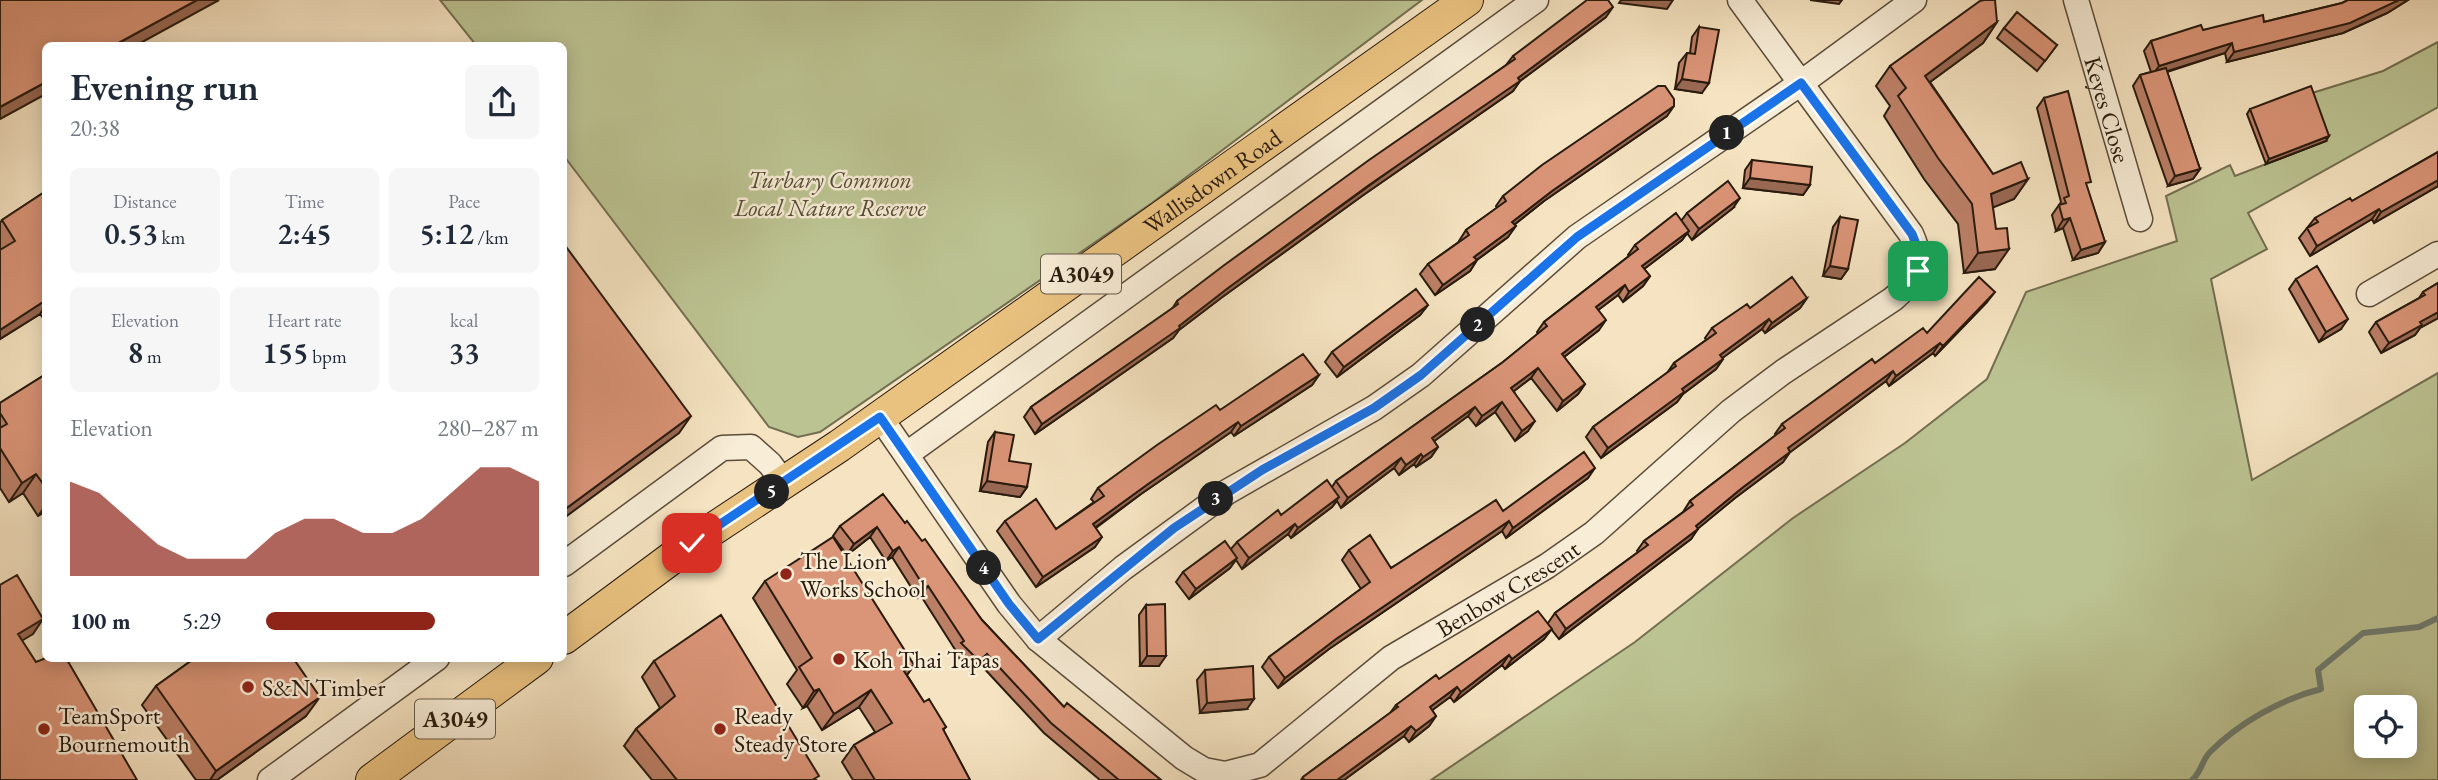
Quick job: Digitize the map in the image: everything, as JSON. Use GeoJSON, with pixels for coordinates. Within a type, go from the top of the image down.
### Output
{"type":"FeatureCollection","features":[{"type":"Feature","properties":{"kind":"main road","name":"Wallisdown Road"},"geometry":{"type":"LineString","coordinates":[[567,636],[692,543],[880,417],[1467,0]]}},
{"type":"Feature","properties":{"kind":"main road","name":"A3049"},"geometry":{"type":"LineString","coordinates":[[372,780],[532,662]]}},
{"type":"Feature","properties":{"kind":"street","name":"Wallisdown Road"},"geometry":{"type":"LineString","coordinates":[[907,454],[1536,0]]}},
{"type":"Feature","properties":{"kind":"street","name":"Benbow Crescent"},"geometry":{"type":"LineString","coordinates":[[880,417],[1009,604],[1038,639],[1184,758],[1203,770],[1225,774],[1239,773],[1260,765],[1283,749],[1391,658],[1547,566],[1594,533],[1731,411],[1783,372],[1893,299],[1918,271],[1919,252],[1912,234],[1740,0]]}},
{"type":"Feature","properties":{"kind":"street"},"geometry":{"type":"LineString","coordinates":[[1038,639],[1184,521],[1262,470],[1374,408],[1421,375],[1577,237],[1801,83],[1914,0]]}},
{"type":"Feature","properties":{"kind":"street","name":"Keyes Close"},"geometry":{"type":"LineString","coordinates":[[2076,0],[2140,219]]}},
{"type":"Feature","properties":{"kind":"street"},"geometry":{"type":"LineString","coordinates":[[2369,294],[2438,254]]}},
{"type":"Feature","properties":{"kind":"street"},"geometry":{"type":"LineString","coordinates":[[567,562],[723,449],[751,447],[770,464],[785,483]]}},
{"type":"Feature","properties":{"kind":"street"},"geometry":{"type":"LineString","coordinates":[[270,780],[432,662]]}},
{"type":"Feature","properties":{"kind":"green space","name":"Turbary Common Local Nature Reserve"},"geometry":{"type":"Polygon","coordinates":[[[440,0],[1422,0],[1152,203],[820,432],[798,437],[769,427],[567,160],[567,42],[474,42],[440,0]]]}},
{"type":"Feature","properties":{"kind":"green space"},"geometry":{"type":"Polygon","coordinates":[[[2438,42],[2438,107],[2248,213],[2267,249],[2211,279],[2252,480],[2438,373],[2438,780],[1431,780],[1635,642],[1793,518],[1905,443],[1987,379],[2026,292],[2177,241],[2166,196],[2230,165],[2235,176],[2326,141],[2309,94],[2383,71],[2438,42]]]}},
{"type":"Feature","properties":{"kind":"building"},"geometry":{"type":"Polygon","coordinates":[[[0,0],[197,0],[120,42],[42,42],[42,84],[0,107],[0,0]]]}},
{"type":"Feature","properties":{"kind":"building"},"geometry":{"type":"Polygon","coordinates":[[[1587,0],[1608,0],[1613,7],[1518,78],[1520,81],[1369,185],[1228,288],[1179,326],[1180,328],[1042,424],[1031,407],[1178,304],[1177,301],[1223,266],[1369,160],[1515,59],[1513,56],[1587,0]]]}},
{"type":"Feature","properties":{"kind":"building"},"geometry":{"type":"Polygon","coordinates":[[[1984,0],[1995,0],[1997,22],[1925,76],[1993,174],[2021,162],[2028,179],[1991,194],[1996,229],[2007,228],[2009,249],[1978,253],[1972,204],[1898,96],[1906,88],[1890,66],[1984,0]]]}},
{"type":"Feature","properties":{"kind":"building"},"geometry":{"type":"Polygon","coordinates":[[[2348,0],[2399,0],[2350,23],[2234,52],[2232,43],[2159,66],[2151,41],[2201,25],[2203,30],[2263,15],[2264,22],[2348,0]]]}},
{"type":"Feature","properties":{"kind":"building"},"geometry":{"type":"Polygon","coordinates":[[[2017,12],[2057,45],[2045,61],[2004,28],[2017,12]]]}},
{"type":"Feature","properties":{"kind":"building"},"geometry":{"type":"Polygon","coordinates":[[[1699,27],[1719,30],[1709,83],[1682,79],[1687,53],[1695,54],[1699,27]]]}},
{"type":"Feature","properties":{"kind":"building"},"geometry":{"type":"Polygon","coordinates":[[[2166,68],[2200,169],[2175,176],[2140,75],[2166,68]]]}},
{"type":"Feature","properties":{"kind":"building"},"geometry":{"type":"Polygon","coordinates":[[[1658,86],[1665,86],[1674,99],[1674,106],[1552,191],[1512,222],[1516,226],[1474,257],[1477,260],[1443,285],[1428,264],[1469,235],[1466,230],[1506,201],[1503,196],[1542,165],[1658,86]]]}},
{"type":"Feature","properties":{"kind":"building"},"geometry":{"type":"Polygon","coordinates":[[[2311,86],[2329,136],[2269,159],[2250,109],[2311,86]]]}},
{"type":"Feature","properties":{"kind":"building"},"geometry":{"type":"Polygon","coordinates":[[[2068,91],[2091,182],[2086,183],[2105,242],[2081,250],[2070,218],[2063,220],[2059,205],[2066,203],[2064,198],[2069,196],[2044,98],[2068,91]]]}},
{"type":"Feature","properties":{"kind":"building"},"geometry":{"type":"Polygon","coordinates":[[[2438,152],[2438,180],[2381,212],[2379,209],[2317,246],[2307,228],[2318,222],[2315,218],[2350,198],[2352,201],[2438,152]]]}},
{"type":"Feature","properties":{"kind":"building"},"geometry":{"type":"Polygon","coordinates":[[[1752,160],[1812,167],[1810,185],[1750,178],[1752,160]]]}},
{"type":"Feature","properties":{"kind":"building"},"geometry":{"type":"Polygon","coordinates":[[[1728,181],[1740,198],[1699,229],[1687,213],[1728,181]]]}},
{"type":"Feature","properties":{"kind":"building"},"geometry":{"type":"Polygon","coordinates":[[[42,194],[42,303],[0,330],[0,250],[15,241],[2,220],[42,194]]]}},
{"type":"Feature","properties":{"kind":"building"},"geometry":{"type":"Polygon","coordinates":[[[1676,213],[1689,231],[1642,266],[1650,276],[1629,292],[1625,285],[1596,307],[1606,320],[1562,354],[1585,384],[1563,401],[1538,368],[1511,388],[1535,421],[1522,431],[1502,402],[1482,416],[1475,407],[1432,438],[1438,447],[1423,457],[1421,454],[1406,465],[1401,458],[1348,498],[1336,481],[1503,362],[1547,326],[1544,322],[1638,249],[1635,245],[1676,213]]]}},
{"type":"Feature","properties":{"kind":"building"},"geometry":{"type":"Polygon","coordinates":[[[1840,217],[1858,220],[1848,269],[1830,266],[1840,217]]]}},
{"type":"Feature","properties":{"kind":"building"},"geometry":{"type":"Polygon","coordinates":[[[567,248],[691,416],[567,508],[567,248]]]}},
{"type":"Feature","properties":{"kind":"building"},"geometry":{"type":"Polygon","coordinates":[[[2317,266],[2348,319],[2326,332],[2296,279],[2317,266]]]}},
{"type":"Feature","properties":{"kind":"building"},"geometry":{"type":"Polygon","coordinates":[[[1792,277],[1807,298],[1772,323],[1769,319],[1720,355],[1723,359],[1682,389],[1684,392],[1608,448],[1593,427],[1716,333],[1712,328],[1747,304],[1750,308],[1792,277]]]}},
{"type":"Feature","properties":{"kind":"building"},"geometry":{"type":"Polygon","coordinates":[[[1979,277],[1995,292],[1943,346],[1940,343],[1896,376],[1893,371],[1788,448],[1790,452],[1696,526],[1698,529],[1566,629],[1555,613],[1648,545],[1644,541],[1693,505],[1690,501],[1785,428],[1782,424],[1872,359],[1875,363],[1923,328],[1927,333],[1979,277]]]}},
{"type":"Feature","properties":{"kind":"building"},"geometry":{"type":"Polygon","coordinates":[[[2438,283],[2438,312],[2420,322],[2422,325],[2389,343],[2376,322],[2425,295],[2423,292],[2438,283]]]}},
{"type":"Feature","properties":{"kind":"building"},"geometry":{"type":"Polygon","coordinates":[[[1416,289],[1428,305],[1344,367],[1332,352],[1416,289]]]}},
{"type":"Feature","properties":{"kind":"building"},"geometry":{"type":"Polygon","coordinates":[[[1303,354],[1319,375],[1241,426],[1238,422],[1093,524],[1102,537],[1043,577],[1005,521],[1036,499],[1056,529],[1104,496],[1098,488],[1157,445],[1216,405],[1220,410],[1303,354]]]}},
{"type":"Feature","properties":{"kind":"building"},"geometry":{"type":"Polygon","coordinates":[[[42,377],[42,482],[36,474],[22,483],[0,448],[0,428],[7,424],[0,413],[0,403],[42,377]]]}},
{"type":"Feature","properties":{"kind":"building"},"geometry":{"type":"Polygon","coordinates":[[[995,432],[1014,435],[1009,461],[1031,464],[1027,487],[987,481],[995,432]]]}},
{"type":"Feature","properties":{"kind":"building"},"geometry":{"type":"Polygon","coordinates":[[[1584,452],[1595,468],[1513,528],[1509,521],[1336,639],[1285,678],[1269,657],[1370,582],[1349,550],[1370,535],[1391,568],[1496,500],[1503,511],[1584,452]]]}},
{"type":"Feature","properties":{"kind":"building"},"geometry":{"type":"Polygon","coordinates":[[[1327,480],[1339,497],[1298,528],[1295,524],[1249,558],[1237,542],[1278,510],[1281,515],[1327,480]]]}},
{"type":"Feature","properties":{"kind":"building"},"geometry":{"type":"Polygon","coordinates":[[[883,494],[905,523],[907,521],[922,541],[925,539],[982,620],[1064,707],[1067,703],[1161,780],[1119,780],[1051,723],[987,654],[979,661],[961,643],[964,641],[899,547],[893,551],[877,527],[854,544],[840,526],[883,494]]]}},
{"type":"Feature","properties":{"kind":"building"},"geometry":{"type":"Polygon","coordinates":[[[833,537],[914,665],[904,671],[924,702],[929,699],[946,727],[943,729],[970,780],[875,780],[854,745],[892,723],[871,690],[834,714],[819,689],[814,691],[799,667],[812,658],[765,581],[833,537]]]}},
{"type":"Feature","properties":{"kind":"building"},"geometry":{"type":"Polygon","coordinates":[[[1225,541],[1237,558],[1196,589],[1183,572],[1225,541]]]}},
{"type":"Feature","properties":{"kind":"building","name":"TeamSport Bournemouth"},"geometry":{"type":"Polygon","coordinates":[[[17,575],[42,617],[18,634],[36,662],[42,660],[42,662],[68,662],[137,780],[0,780],[0,585],[17,575]]]}},
{"type":"Feature","properties":{"kind":"building"},"geometry":{"type":"Polygon","coordinates":[[[1165,604],[1166,656],[1147,656],[1146,605],[1165,604]]]}},
{"type":"Feature","properties":{"kind":"building"},"geometry":{"type":"Polygon","coordinates":[[[1538,611],[1552,629],[1512,659],[1509,655],[1461,692],[1457,687],[1430,707],[1436,716],[1416,731],[1411,726],[1337,780],[1304,780],[1303,777],[1398,707],[1396,705],[1436,675],[1439,679],[1538,611]]]}},
{"type":"Feature","properties":{"kind":"building","name":"Ready Steady Store"},"geometry":{"type":"Polygon","coordinates":[[[721,615],[819,776],[812,780],[677,780],[636,729],[675,696],[654,661],[721,615]]]}},
{"type":"Feature","properties":{"kind":"building"},"geometry":{"type":"Polygon","coordinates":[[[189,662],[296,662],[320,697],[216,771],[156,686],[189,662]]]}},
{"type":"Feature","properties":{"kind":"building"},"geometry":{"type":"Polygon","coordinates":[[[1253,666],[1254,699],[1207,703],[1205,670],[1253,666]]]}},
{"type":"Feature","properties":{"kind":"waterway"},"geometry":{"type":"LineString","coordinates":[[2192,780],[2210,752],[2234,731],[2276,706],[2321,689],[2318,670],[2363,633],[2419,627],[2438,618]]}},
{"type":"Feature","properties":{"kind":"place","name":"The Lion Works School"},"geometry":{"type":"Point","coordinates":[786,574]}},
{"type":"Feature","properties":{"kind":"place","name":"Koh Thai Tapas"},"geometry":{"type":"Point","coordinates":[839,659]}},
{"type":"Feature","properties":{"kind":"place","name":"S&N Timber"},"geometry":{"type":"Point","coordinates":[248,687]}},
{"type":"Feature","properties":{"kind":"place","name":"TeamSport Bournemouth"},"geometry":{"type":"Point","coordinates":[44,729]}},
{"type":"Feature","properties":{"kind":"place","name":"Ready Steady Store"},"geometry":{"type":"Point","coordinates":[720,729]}},
{"type":"Feature","properties":{"kind":"route"},"geometry":{"type":"LineString","coordinates":[[692,543],[880,417],[1009,604],[1038,639],[1174,528],[1262,470],[1374,408],[1421,375],[1472,332],[1523,281],[1577,237],[1801,83],[1912,234],[1919,252],[1918,271]]}}]}
